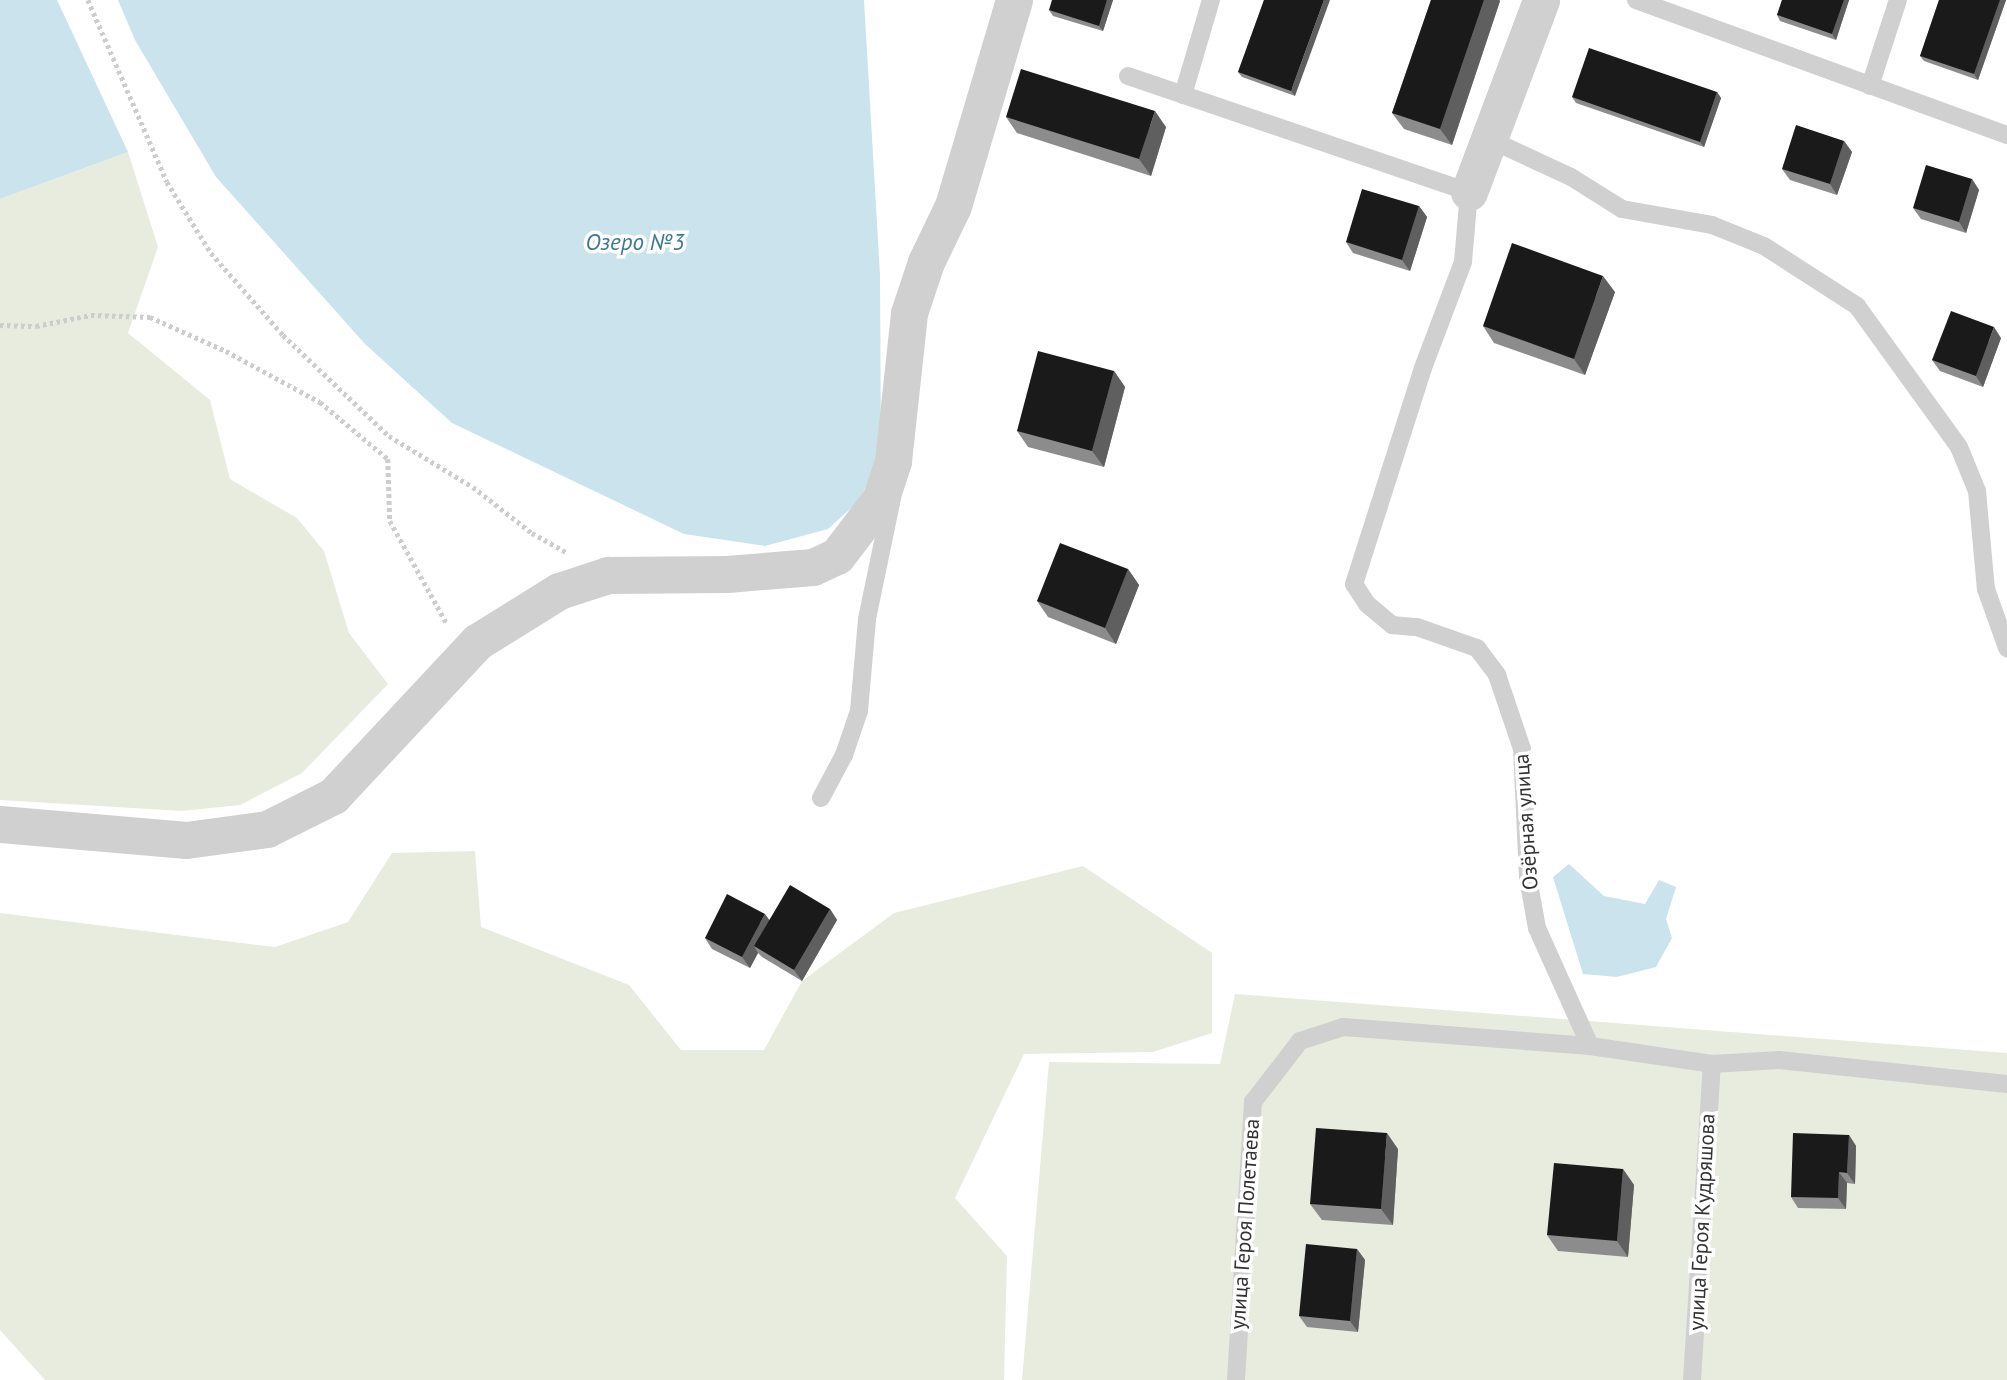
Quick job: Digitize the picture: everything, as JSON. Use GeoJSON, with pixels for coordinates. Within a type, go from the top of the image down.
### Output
{"type":"FeatureCollection","features":[{"type":"Feature","properties":{"kind":"street"},"geometry":{"type":"LineString","coordinates":[[0,824],[186,840],[267,829],[333,796],[477,642],[559,592],[608,575],[727,574],[813,566],[837,556],[881,498],[893,461],[909,313],[926,262],[953,206],[1014,0]]}},
{"type":"Feature","properties":{"kind":"street"},"geometry":{"type":"LineString","coordinates":[[1469,192],[1541,0]]}},
{"type":"Feature","properties":{"kind":"lane"},"geometry":{"type":"LineString","coordinates":[[1183,95],[1211,0]]}},
{"type":"Feature","properties":{"kind":"lane"},"geometry":{"type":"LineString","coordinates":[[1636,0],[1871,86],[2006,131]]}},
{"type":"Feature","properties":{"kind":"lane"},"geometry":{"type":"LineString","coordinates":[[1871,86],[1898,0]]}},
{"type":"Feature","properties":{"kind":"lane"},"geometry":{"type":"LineString","coordinates":[[1128,76],[1469,192]]}},
{"type":"Feature","properties":{"kind":"lane"},"geometry":{"type":"LineString","coordinates":[[1489,139],[1571,177],[1622,209],[1712,225],[1764,246],[1857,306],[1959,447],[1977,491],[1986,589],[2007,648]]}},
{"type":"Feature","properties":{"kind":"lane","name":"Озёрная улица"},"geometry":{"type":"LineString","coordinates":[[1469,192],[1463,262],[1423,368],[1354,584],[1367,604],[1392,625],[1417,627],[1477,648],[1497,675],[1522,749],[1528,878],[1537,928],[1590,1046]]}},
{"type":"Feature","properties":{"kind":"lane"},"geometry":{"type":"LineString","coordinates":[[821,798],[844,755],[859,711],[867,620],[895,483],[893,461]]}},
{"type":"Feature","properties":{"kind":"lane","name":"улица Героя Полетаева"},"geometry":{"type":"LineString","coordinates":[[1236,1380],[1253,1102],[1300,1041],[1343,1027],[1590,1046]]}},
{"type":"Feature","properties":{"kind":"lane"},"geometry":{"type":"LineString","coordinates":[[1590,1046],[1712,1064],[1779,1060],[2007,1084]]}},
{"type":"Feature","properties":{"kind":"lane","name":"улица Героя Кудряшова"},"geometry":{"type":"LineString","coordinates":[[1692,1380],[1712,1064]]}},
{"type":"Feature","properties":{"kind":"path"},"geometry":{"type":"LineString","coordinates":[[88,0],[167,181],[211,253],[283,335],[389,436],[473,487],[531,534],[608,575]]}},
{"type":"Feature","properties":{"kind":"path"},"geometry":{"type":"LineString","coordinates":[[0,325],[36,326],[92,315],[150,317],[226,351],[320,402],[388,458],[390,521],[405,553],[423,575],[436,609],[457,638],[477,642]]}},
{"type":"Feature","properties":{"kind":"shaded area"},"geometry":{"type":"Polygon","coordinates":[[[128,152],[158,247],[128,333],[210,400],[230,479],[297,518],[324,551],[349,633],[388,684],[302,773],[240,805],[182,811],[0,800],[0,199],[128,152]]]}},
{"type":"Feature","properties":{"kind":"shaded area"},"geometry":{"type":"Polygon","coordinates":[[[475,851],[481,927],[629,985],[681,1050],[764,1050],[802,981],[894,913],[1083,866],[1212,953],[1212,1033],[1153,1052],[1024,1054],[955,1198],[1007,1256],[1004,1380],[45,1380],[0,1330],[0,913],[275,947],[348,922],[392,853],[475,851]]]}},
{"type":"Feature","properties":{"kind":"shaded area"},"geometry":{"type":"Polygon","coordinates":[[[1235,994],[2007,1053],[2007,1380],[1022,1380],[1049,1062],[1220,1064],[1235,994]]]}},
{"type":"Feature","properties":{"kind":"water"},"geometry":{"type":"Polygon","coordinates":[[[0,0],[57,0],[128,152],[0,199],[0,0]]]}},
{"type":"Feature","properties":{"kind":"water","name":"Озеро №3"},"geometry":{"type":"Polygon","coordinates":[[[118,0],[864,0],[880,275],[881,456],[859,501],[828,529],[765,546],[684,534],[452,423],[365,344],[216,177],[135,40],[118,0]]]}},
{"type":"Feature","properties":{"kind":"water"},"geometry":{"type":"Polygon","coordinates":[[[1569,864],[1604,896],[1645,904],[1659,880],[1676,887],[1666,919],[1672,938],[1656,967],[1617,977],[1583,974],[1553,877],[1569,864]]]}},
{"type":"Feature","properties":{"kind":"building"},"geometry":{"type":"Polygon","coordinates":[[[1052,0],[1107,0],[1099,26],[1049,10],[1052,0]]]}},
{"type":"Feature","properties":{"kind":"building"},"geometry":{"type":"Polygon","coordinates":[[[1264,0],[1324,0],[1291,91],[1238,72],[1264,0]]]}},
{"type":"Feature","properties":{"kind":"building"},"geometry":{"type":"Polygon","coordinates":[[[1431,0],[1484,0],[1440,129],[1392,113],[1431,0]]]}},
{"type":"Feature","properties":{"kind":"building"},"geometry":{"type":"Polygon","coordinates":[[[1782,0],[1844,0],[1832,34],[1777,15],[1782,0]]]}},
{"type":"Feature","properties":{"kind":"building"},"geometry":{"type":"Polygon","coordinates":[[[1939,0],[2000,0],[1974,74],[1920,56],[1939,0]]]}},
{"type":"Feature","properties":{"kind":"building"},"geometry":{"type":"Polygon","coordinates":[[[1589,48],[1717,92],[1700,142],[1572,97],[1589,48]]]}},
{"type":"Feature","properties":{"kind":"building"},"geometry":{"type":"Polygon","coordinates":[[[1021,69],[1155,111],[1139,159],[1006,117],[1021,69]]]}},
{"type":"Feature","properties":{"kind":"building"},"geometry":{"type":"Polygon","coordinates":[[[1796,125],[1844,141],[1830,184],[1782,169],[1796,125]]]}},
{"type":"Feature","properties":{"kind":"building"},"geometry":{"type":"Polygon","coordinates":[[[1926,165],[1972,179],[1959,222],[1913,208],[1926,165]]]}},
{"type":"Feature","properties":{"kind":"building"},"geometry":{"type":"Polygon","coordinates":[[[1362,189],[1419,206],[1402,260],[1346,242],[1362,189]]]}},
{"type":"Feature","properties":{"kind":"building"},"geometry":{"type":"Polygon","coordinates":[[[1512,243],[1603,276],[1574,359],[1483,326],[1512,243]]]}},
{"type":"Feature","properties":{"kind":"building"},"geometry":{"type":"Polygon","coordinates":[[[1951,311],[1994,327],[1976,376],[1932,360],[1951,311]]]}},
{"type":"Feature","properties":{"kind":"building"},"geometry":{"type":"Polygon","coordinates":[[[1038,351],[1114,371],[1092,451],[1017,431],[1038,351]]]}},
{"type":"Feature","properties":{"kind":"building"},"geometry":{"type":"Polygon","coordinates":[[[1060,543],[1128,569],[1105,628],[1037,601],[1060,543]]]}},
{"type":"Feature","properties":{"kind":"building"},"geometry":{"type":"Polygon","coordinates":[[[790,885],[830,909],[794,970],[754,946],[790,885]]]}},
{"type":"Feature","properties":{"kind":"building"},"geometry":{"type":"Polygon","coordinates":[[[727,894],[765,914],[742,957],[705,938],[727,894]]]}},
{"type":"Feature","properties":{"kind":"building"},"geometry":{"type":"Polygon","coordinates":[[[1316,1128],[1387,1133],[1381,1209],[1310,1204],[1316,1128]]]}},
{"type":"Feature","properties":{"kind":"building"},"geometry":{"type":"Polygon","coordinates":[[[1793,1133],[1849,1135],[1847,1173],[1839,1172],[1838,1198],[1791,1197],[1793,1133]]]}},
{"type":"Feature","properties":{"kind":"building"},"geometry":{"type":"Polygon","coordinates":[[[1554,1163],[1623,1169],[1617,1241],[1547,1235],[1554,1163]]]}},
{"type":"Feature","properties":{"kind":"building"},"geometry":{"type":"Polygon","coordinates":[[[1306,1244],[1357,1249],[1350,1321],[1299,1316],[1306,1244]]]}}]}
